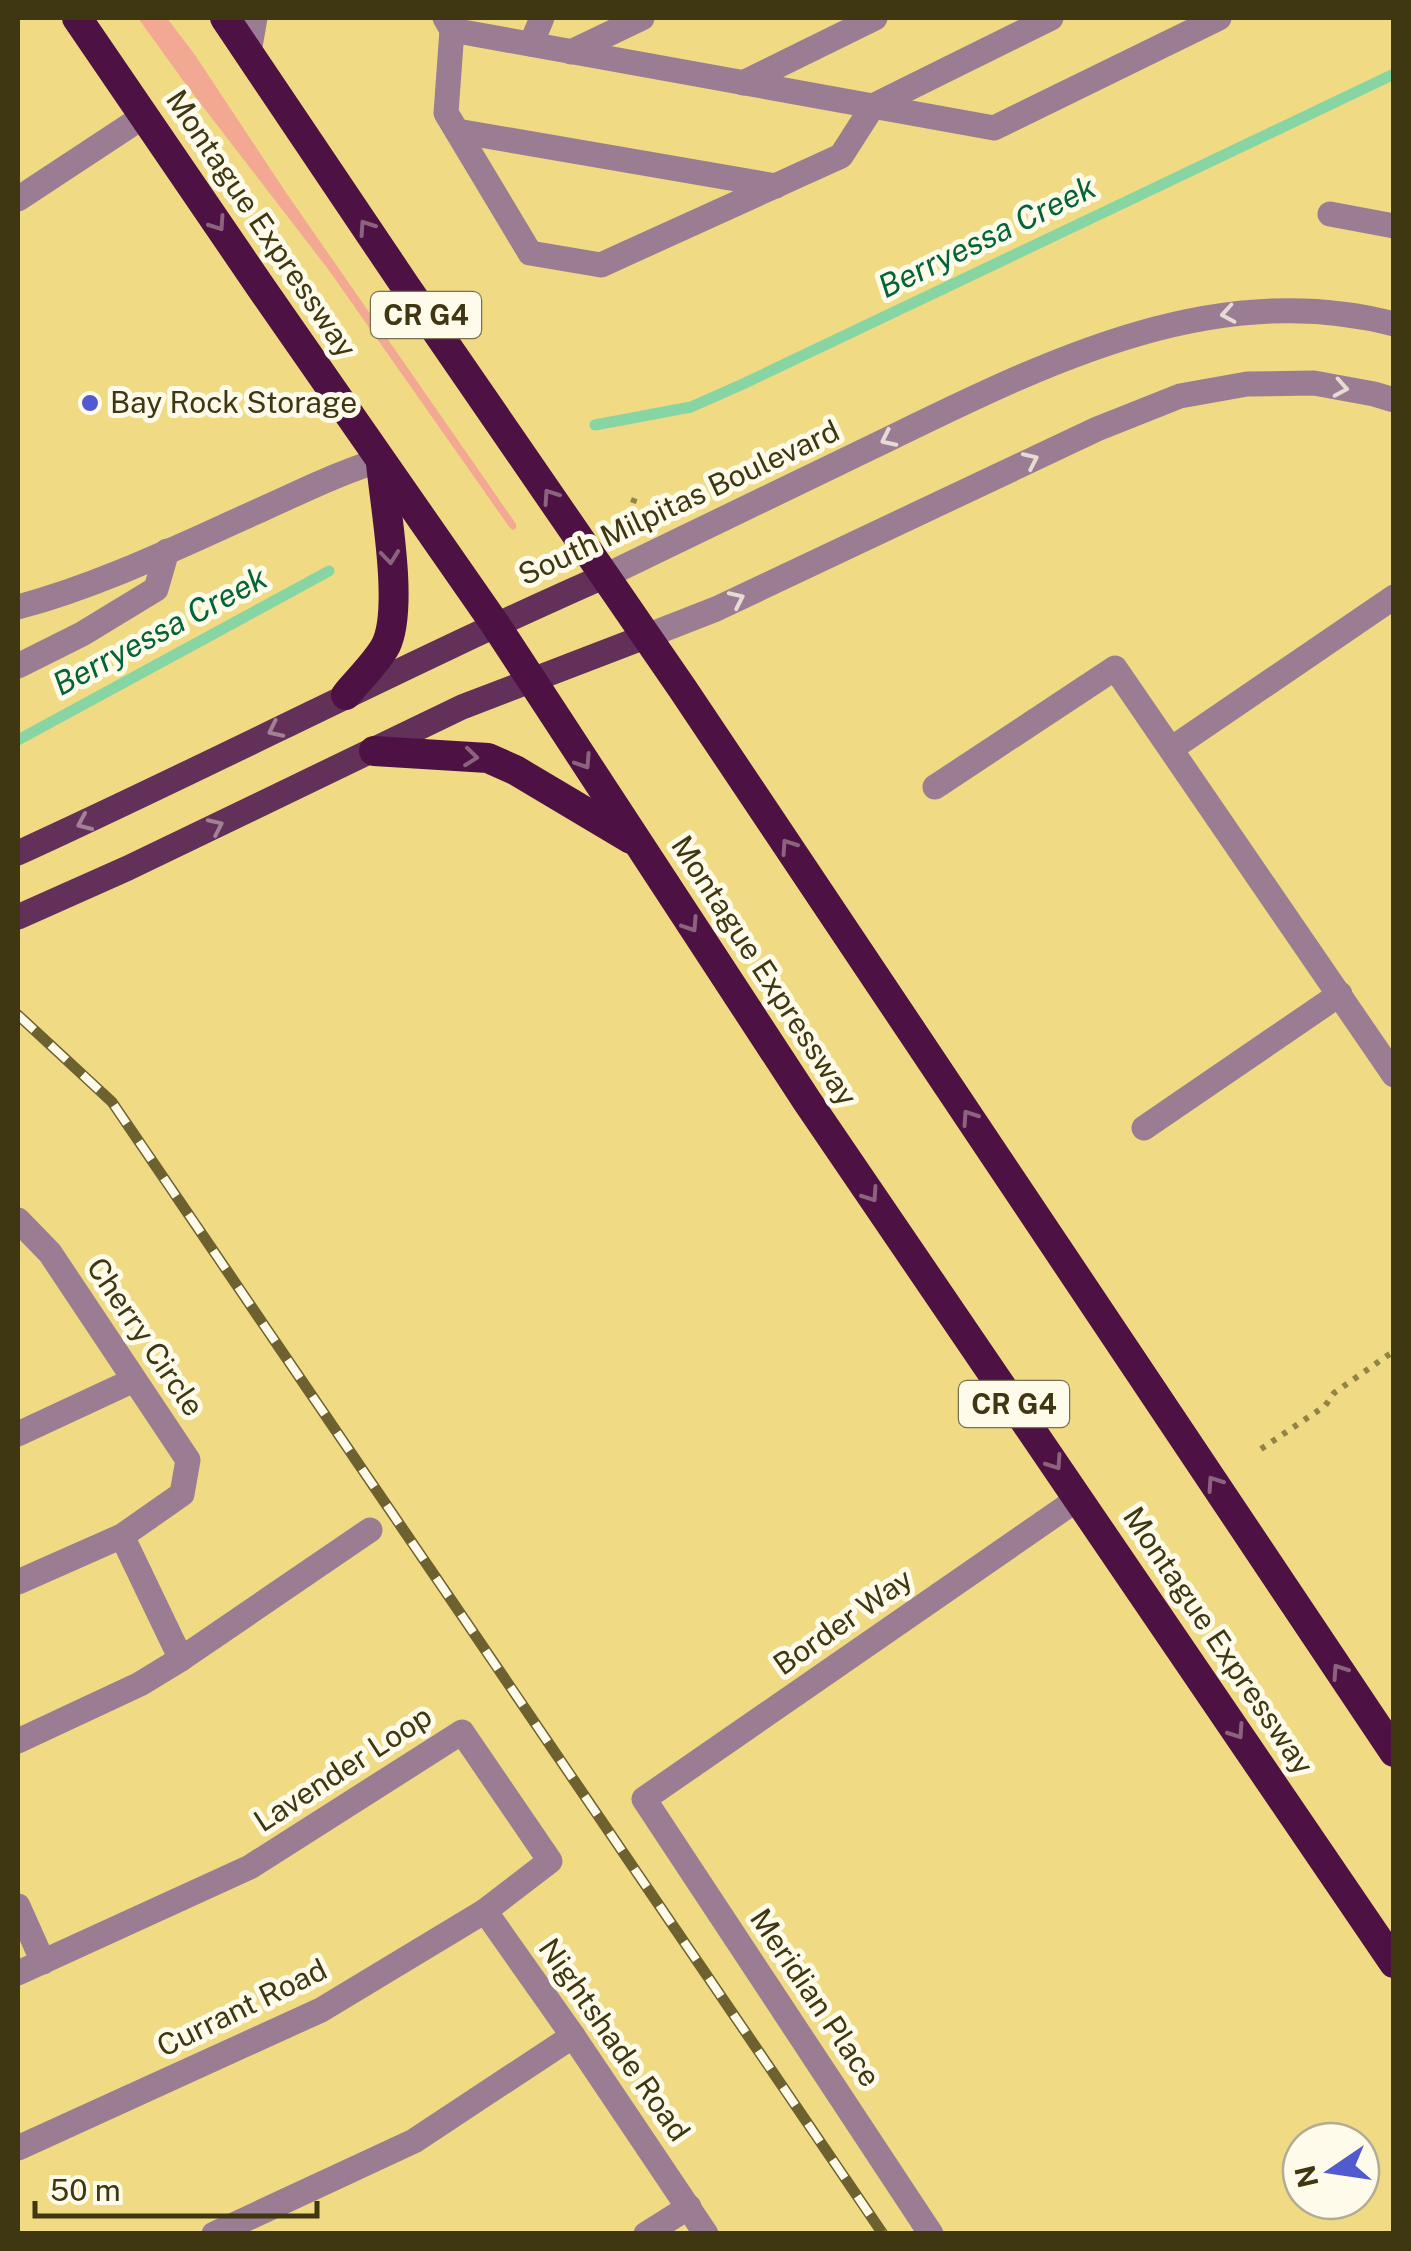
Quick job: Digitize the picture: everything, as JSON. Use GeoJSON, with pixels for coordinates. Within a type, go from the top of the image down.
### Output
{"type":"FeatureCollection","features":[{"type":"Feature","properties":{"kind":"highway","name":"Montague Expressway"},"geometry":{"type":"LineString","coordinates":[[77,18],[495,624],[818,1116],[1394,1963]]}},
{"type":"Feature","properties":{"kind":"highway","name":"CR G4"},"geometry":{"type":"LineString","coordinates":[[225,18],[647,636],[1394,1752]]}},
{"type":"Feature","properties":{"kind":"highway"},"geometry":{"type":"LineString","coordinates":[[346,694],[386,644],[393,615],[381,460]]}},
{"type":"Feature","properties":{"kind":"highway"},"geometry":{"type":"LineString","coordinates":[[374,751],[488,758],[638,843]]}},
{"type":"Feature","properties":{"kind":"main road","name":"South Milpitas Boulevard"},"geometry":{"type":"LineString","coordinates":[[18,853],[346,694],[605,576]]}},
{"type":"Feature","properties":{"kind":"main road"},"geometry":{"type":"LineString","coordinates":[[18,917],[462,708],[647,636]]}},
{"type":"Feature","properties":{"kind":"street"},"geometry":{"type":"LineString","coordinates":[[249,52],[254,18]]}},
{"type":"Feature","properties":{"kind":"street"},"geometry":{"type":"LineString","coordinates":[[532,44],[542,18]]}},
{"type":"Feature","properties":{"kind":"street"},"geometry":{"type":"LineString","coordinates":[[571,52],[642,18]]}},
{"type":"Feature","properties":{"kind":"street"},"geometry":{"type":"LineString","coordinates":[[742,83],[876,18]]}},
{"type":"Feature","properties":{"kind":"street"},"geometry":{"type":"LineString","coordinates":[[1051,18],[873,106],[841,156],[601,265],[530,253],[446,113],[449,24],[571,52],[742,83],[873,106],[994,128],[1219,18]]}},
{"type":"Feature","properties":{"kind":"street"},"geometry":{"type":"LineString","coordinates":[[18,198],[144,116]]}},
{"type":"Feature","properties":{"kind":"street"},"geometry":{"type":"LineString","coordinates":[[457,131],[776,186]]}},
{"type":"Feature","properties":{"kind":"street"},"geometry":{"type":"LineString","coordinates":[[1330,214],[1394,226]]}},
{"type":"Feature","properties":{"kind":"street","name":"South Milpitas Boulevard"},"geometry":{"type":"LineString","coordinates":[[605,576],[976,397],[1064,358],[1161,327],[1240,312],[1316,310],[1394,324]]}},
{"type":"Feature","properties":{"kind":"street"},"geometry":{"type":"LineString","coordinates":[[647,636],[716,609],[1097,429],[1180,396],[1247,384],[1314,382],[1394,400]]}},
{"type":"Feature","properties":{"kind":"street"},"geometry":{"type":"LineString","coordinates":[[18,607],[62,595],[348,470],[381,460]]}},
{"type":"Feature","properties":{"kind":"street"},"geometry":{"type":"LineString","coordinates":[[18,666],[82,634],[156,589],[167,550]]}},
{"type":"Feature","properties":{"kind":"street"},"geometry":{"type":"LineString","coordinates":[[1171,750],[1394,597]]}},
{"type":"Feature","properties":{"kind":"street"},"geometry":{"type":"LineString","coordinates":[[935,787],[1115,668],[1394,1075]]}},
{"type":"Feature","properties":{"kind":"street"},"geometry":{"type":"LineString","coordinates":[[1144,1128],[1340,994]]}},
{"type":"Feature","properties":{"kind":"street","name":"Cherry Circle"},"geometry":{"type":"LineString","coordinates":[[18,1220],[50,1253],[188,1460],[182,1494],[122,1536],[18,1582]]}},
{"type":"Feature","properties":{"kind":"street"},"geometry":{"type":"LineString","coordinates":[[18,1434],[134,1380]]}},
{"type":"Feature","properties":{"kind":"street","name":"Border Way"},"geometry":{"type":"LineString","coordinates":[[644,1799],[1079,1498]]}},
{"type":"Feature","properties":{"kind":"street"},"geometry":{"type":"LineString","coordinates":[[18,1741],[140,1684],[370,1530]]}},
{"type":"Feature","properties":{"kind":"street"},"geometry":{"type":"LineString","coordinates":[[122,1536],[180,1660]]}},
{"type":"Feature","properties":{"kind":"street","name":"Lavender Loop"},"geometry":{"type":"LineString","coordinates":[[18,1974],[250,1867],[462,1732],[550,1861],[485,1911]]}},
{"type":"Feature","properties":{"kind":"street","name":"Meridian Place"},"geometry":{"type":"LineString","coordinates":[[644,1799],[932,2234]]}},
{"type":"Feature","properties":{"kind":"street"},"geometry":{"type":"LineString","coordinates":[[18,1906],[43,1962]]}},
{"type":"Feature","properties":{"kind":"street","name":"Nightshade Road"},"geometry":{"type":"LineString","coordinates":[[485,1911],[706,2234]]}},
{"type":"Feature","properties":{"kind":"street","name":"Currant Road"},"geometry":{"type":"LineString","coordinates":[[18,2148],[321,2010],[485,1911]]}},
{"type":"Feature","properties":{"kind":"street"},"geometry":{"type":"LineString","coordinates":[[214,2234],[414,2141],[573,2036]]}},
{"type":"Feature","properties":{"kind":"street"},"geometry":{"type":"LineString","coordinates":[[646,2234],[689,2207]]}},
{"type":"Feature","properties":{"kind":"path"},"geometry":{"type":"LineString","coordinates":[[633,503],[636,492]]}},
{"type":"Feature","properties":{"kind":"path"},"geometry":{"type":"LineString","coordinates":[[1262,1449],[1326,1406],[1334,1393],[1394,1351]]}},
{"type":"Feature","properties":{"kind":"shaded area"},"geometry":{"type":"Polygon","coordinates":[[[138,18],[167,18],[195,55],[516,528],[510,528],[328,269],[138,18]]]}},
{"type":"Feature","properties":{"kind":"waterway","name":"Berryessa Creek"},"geometry":{"type":"LineString","coordinates":[[595,425],[691,407],[1394,74]]}},
{"type":"Feature","properties":{"kind":"waterway","name":"Berryessa Creek"},"geometry":{"type":"LineString","coordinates":[[18,740],[329,571]]}},
{"type":"Feature","properties":{"kind":"railway"},"geometry":{"type":"LineString","coordinates":[[18,1015],[112,1102],[883,2234]]}},
{"type":"Feature","properties":{"kind":"place","name":"Bay Rock Storage"},"geometry":{"type":"Point","coordinates":[90,403]}}]}
